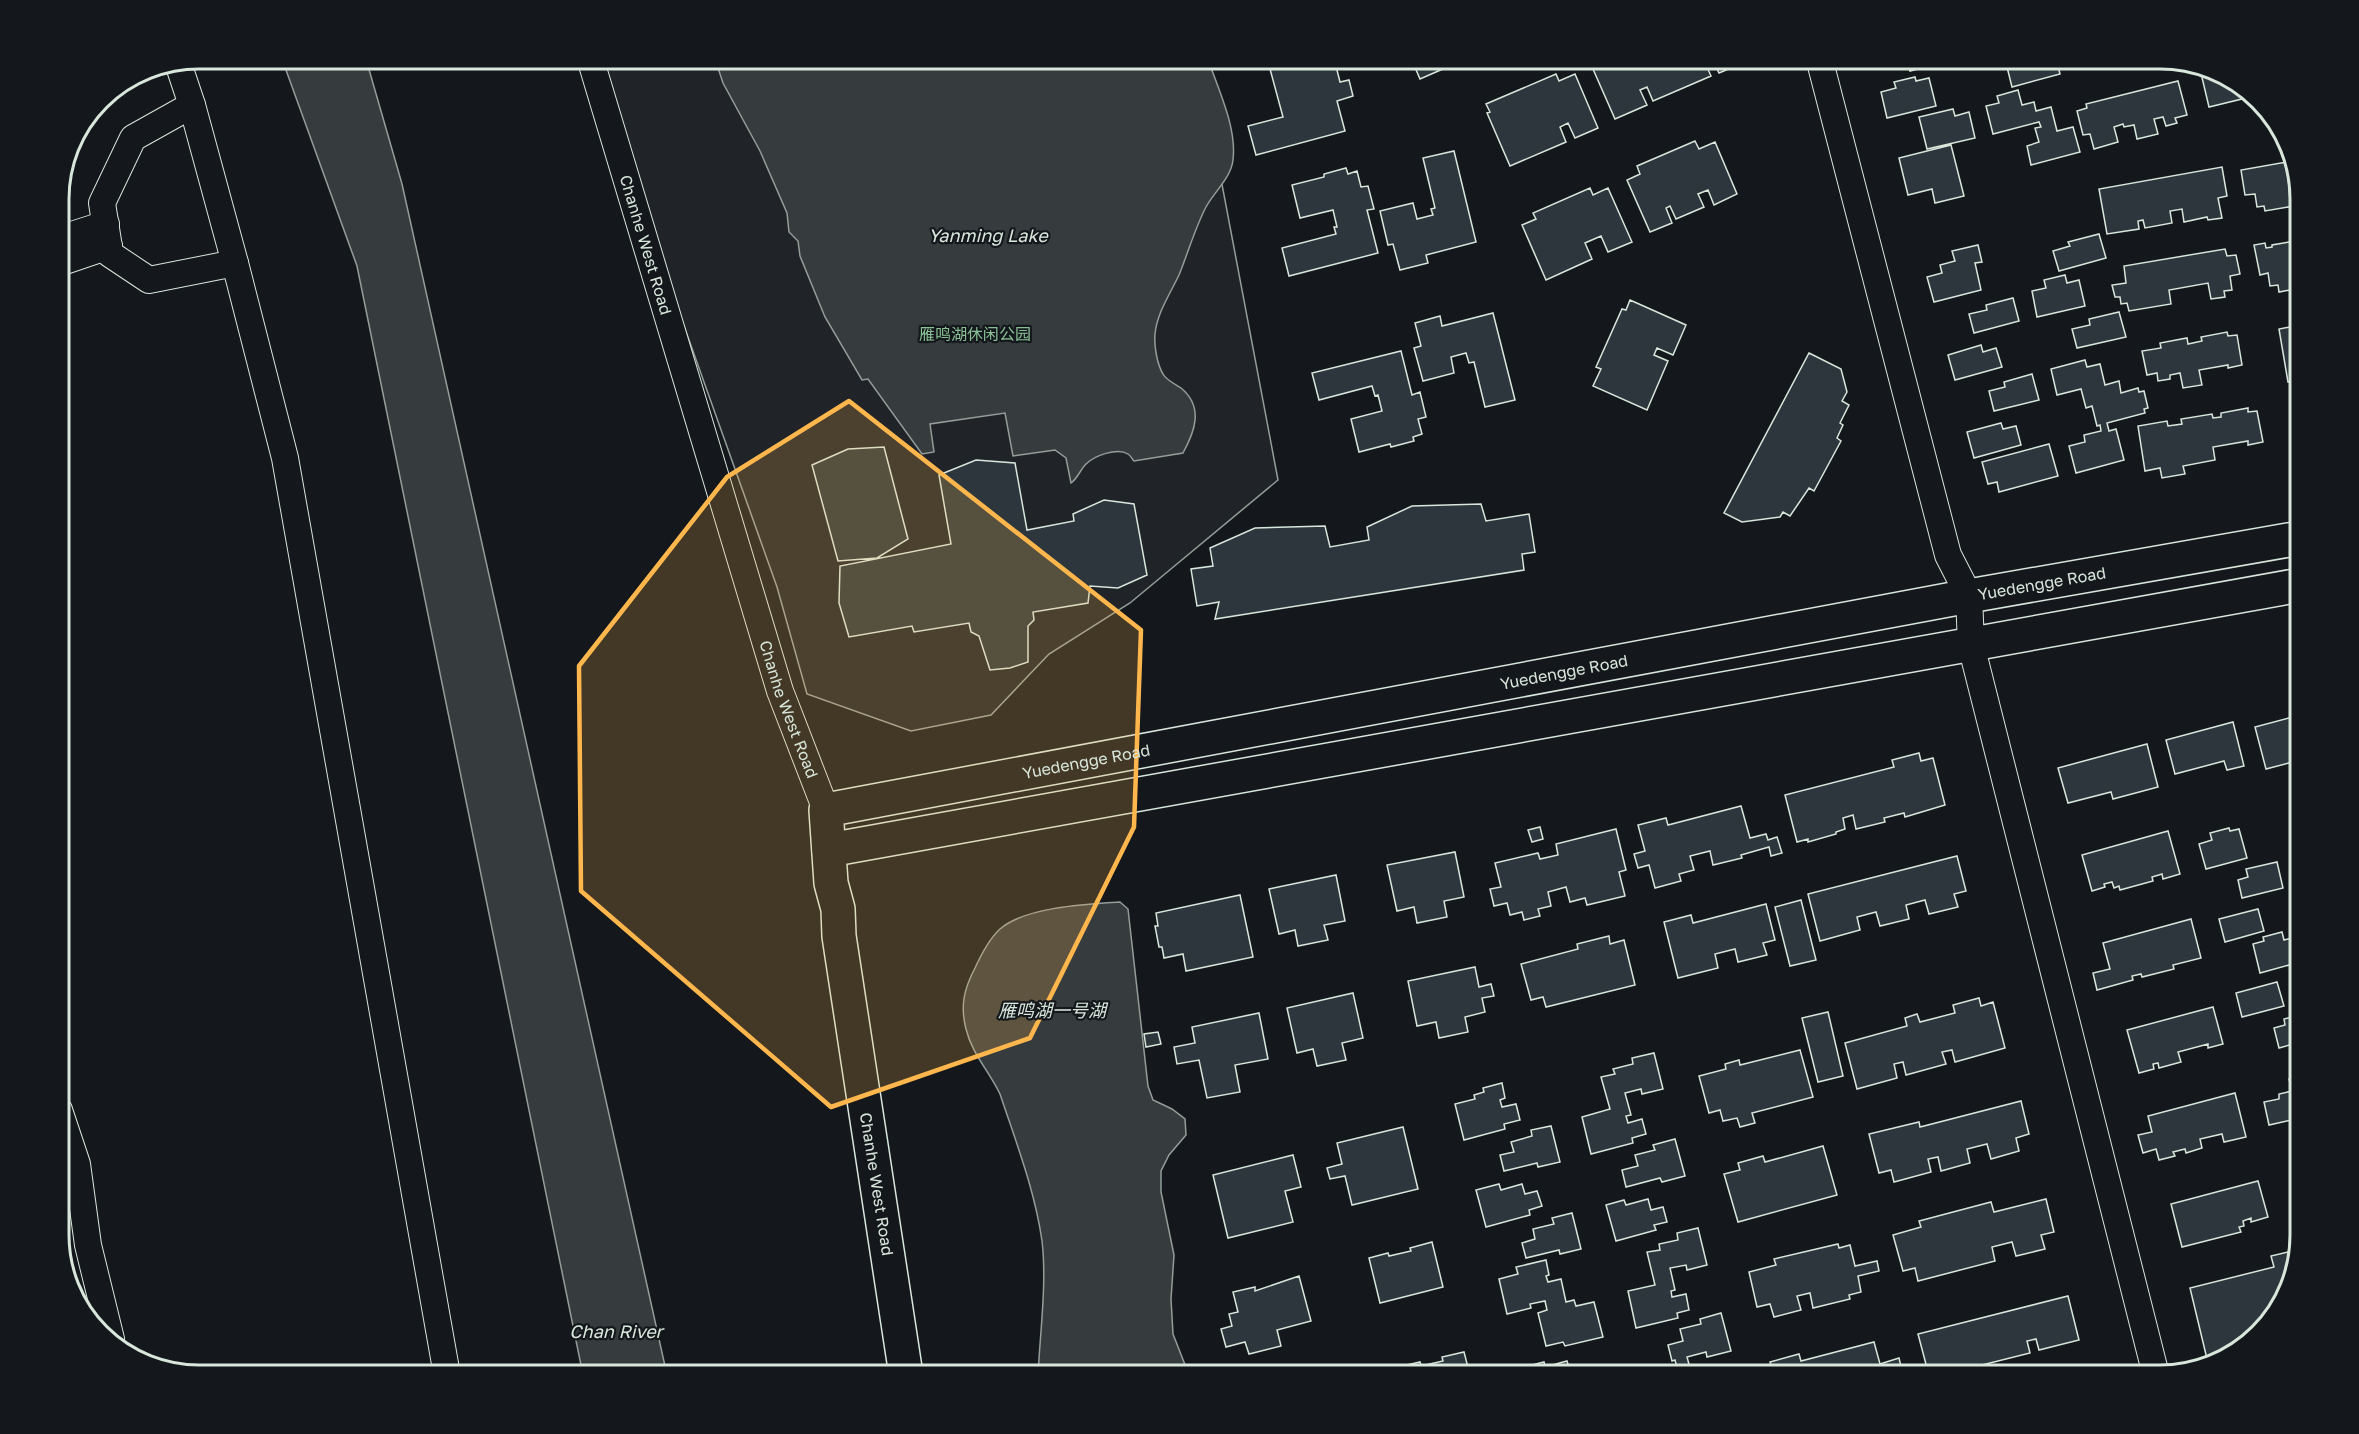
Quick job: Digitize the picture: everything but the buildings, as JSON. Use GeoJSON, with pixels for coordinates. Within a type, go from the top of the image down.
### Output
{"type":"FeatureCollection","features":[{"type":"Feature","properties":{"kind":"main road","name":"Yuedengge Road"},"geometry":{"type":"LineString","coordinates":[[826,810],[1970,596],[2290,540]]}},
{"type":"Feature","properties":{"kind":"main road"},"geometry":{"type":"LineString","coordinates":[[829,850],[2290,587]]}},
{"type":"Feature","properties":{"kind":"main road","name":"Chanhe West Road"},"geometry":{"type":"LineString","coordinates":[[826,810],[831,883],[838,909],[839,936],[904,1365]]}},
{"type":"Feature","properties":{"kind":"street","name":"Chanhe West Road"},"geometry":{"type":"LineString","coordinates":[[593,69],[780,691],[826,810]]}},
{"type":"Feature","properties":{"kind":"street"},"geometry":{"type":"LineString","coordinates":[[1822,69],[1948,555],[1970,596],[1971,645],[2153,1365]]}},
{"type":"Feature","properties":{"kind":"street"},"geometry":{"type":"LineString","coordinates":[[180,70],[235,263],[285,458],[445,1365]]}},
{"type":"Feature","properties":{"kind":"street"},"geometry":{"type":"LineString","coordinates":[[192,105],[133,138],[102,203],[110,254],[149,280],[235,263]]}},
{"type":"Feature","properties":{"kind":"street"},"geometry":{"type":"LineString","coordinates":[[69,238],[107,235]]}},
{"type":"Feature","properties":{"kind":"street"},"geometry":{"type":"LineString","coordinates":[[69,257],[107,235]]}},
{"type":"Feature","properties":{"kind":"street"},"geometry":{"type":"LineString","coordinates":[[69,1140],[77,1164],[88,1245],[108,1328]]}},
{"type":"Feature","properties":{"kind":"highlighted area"},"geometry":{"type":"Polygon","coordinates":[[[849,401],[1141,630],[1134,827],[1030,1038],[831,1107],[581,891],[579,666],[727,477],[849,401]]]}},
{"type":"Feature","properties":{"kind":"green space","name":"雁鸣湖休闲公园"},"geometry":{"type":"Polygon","coordinates":[[[593,69],[1193,69],[1217,158],[1278,480],[1130,603],[1049,654],[991,715],[911,731],[807,694],[777,587],[593,69]]]}},
{"type":"Feature","properties":{"kind":"water","name":"Chan River"},"geometry":{"type":"Polygon","coordinates":[[[286,69],[369,69],[402,184],[665,1365],[581,1365],[357,266],[286,69]]]}},
{"type":"Feature","properties":{"kind":"water","name":"Yanming Lake"},"geometry":{"type":"Polygon","coordinates":[[[718,69],[1212,69],[1232,135],[1232,167],[1202,215],[1179,275],[1161,311],[1155,334],[1156,355],[1163,374],[1188,395],[1195,411],[1194,428],[1183,453],[1134,461],[1123,452],[1106,453],[1086,464],[1071,483],[1066,458],[1055,450],[1013,456],[1005,413],[930,424],[934,452],[922,454],[868,379],[862,380],[825,317],[800,256],[798,241],[789,232],[787,213],[760,151],[723,83],[718,69]]]}},
{"type":"Feature","properties":{"kind":"water","name":"雁鸣湖一号湖"},"geometry":{"type":"Polygon","coordinates":[[[1120,902],[1128,909],[1148,1086],[1153,1100],[1172,1109],[1185,1119],[1186,1135],[1169,1155],[1161,1171],[1161,1192],[1174,1255],[1171,1299],[1173,1334],[1185,1365],[1039,1365],[1044,1274],[1039,1222],[1000,1094],[976,1054],[964,1021],[964,998],[971,976],[986,947],[1000,929],[1011,922],[1040,911],[1120,902]]]}}]}
